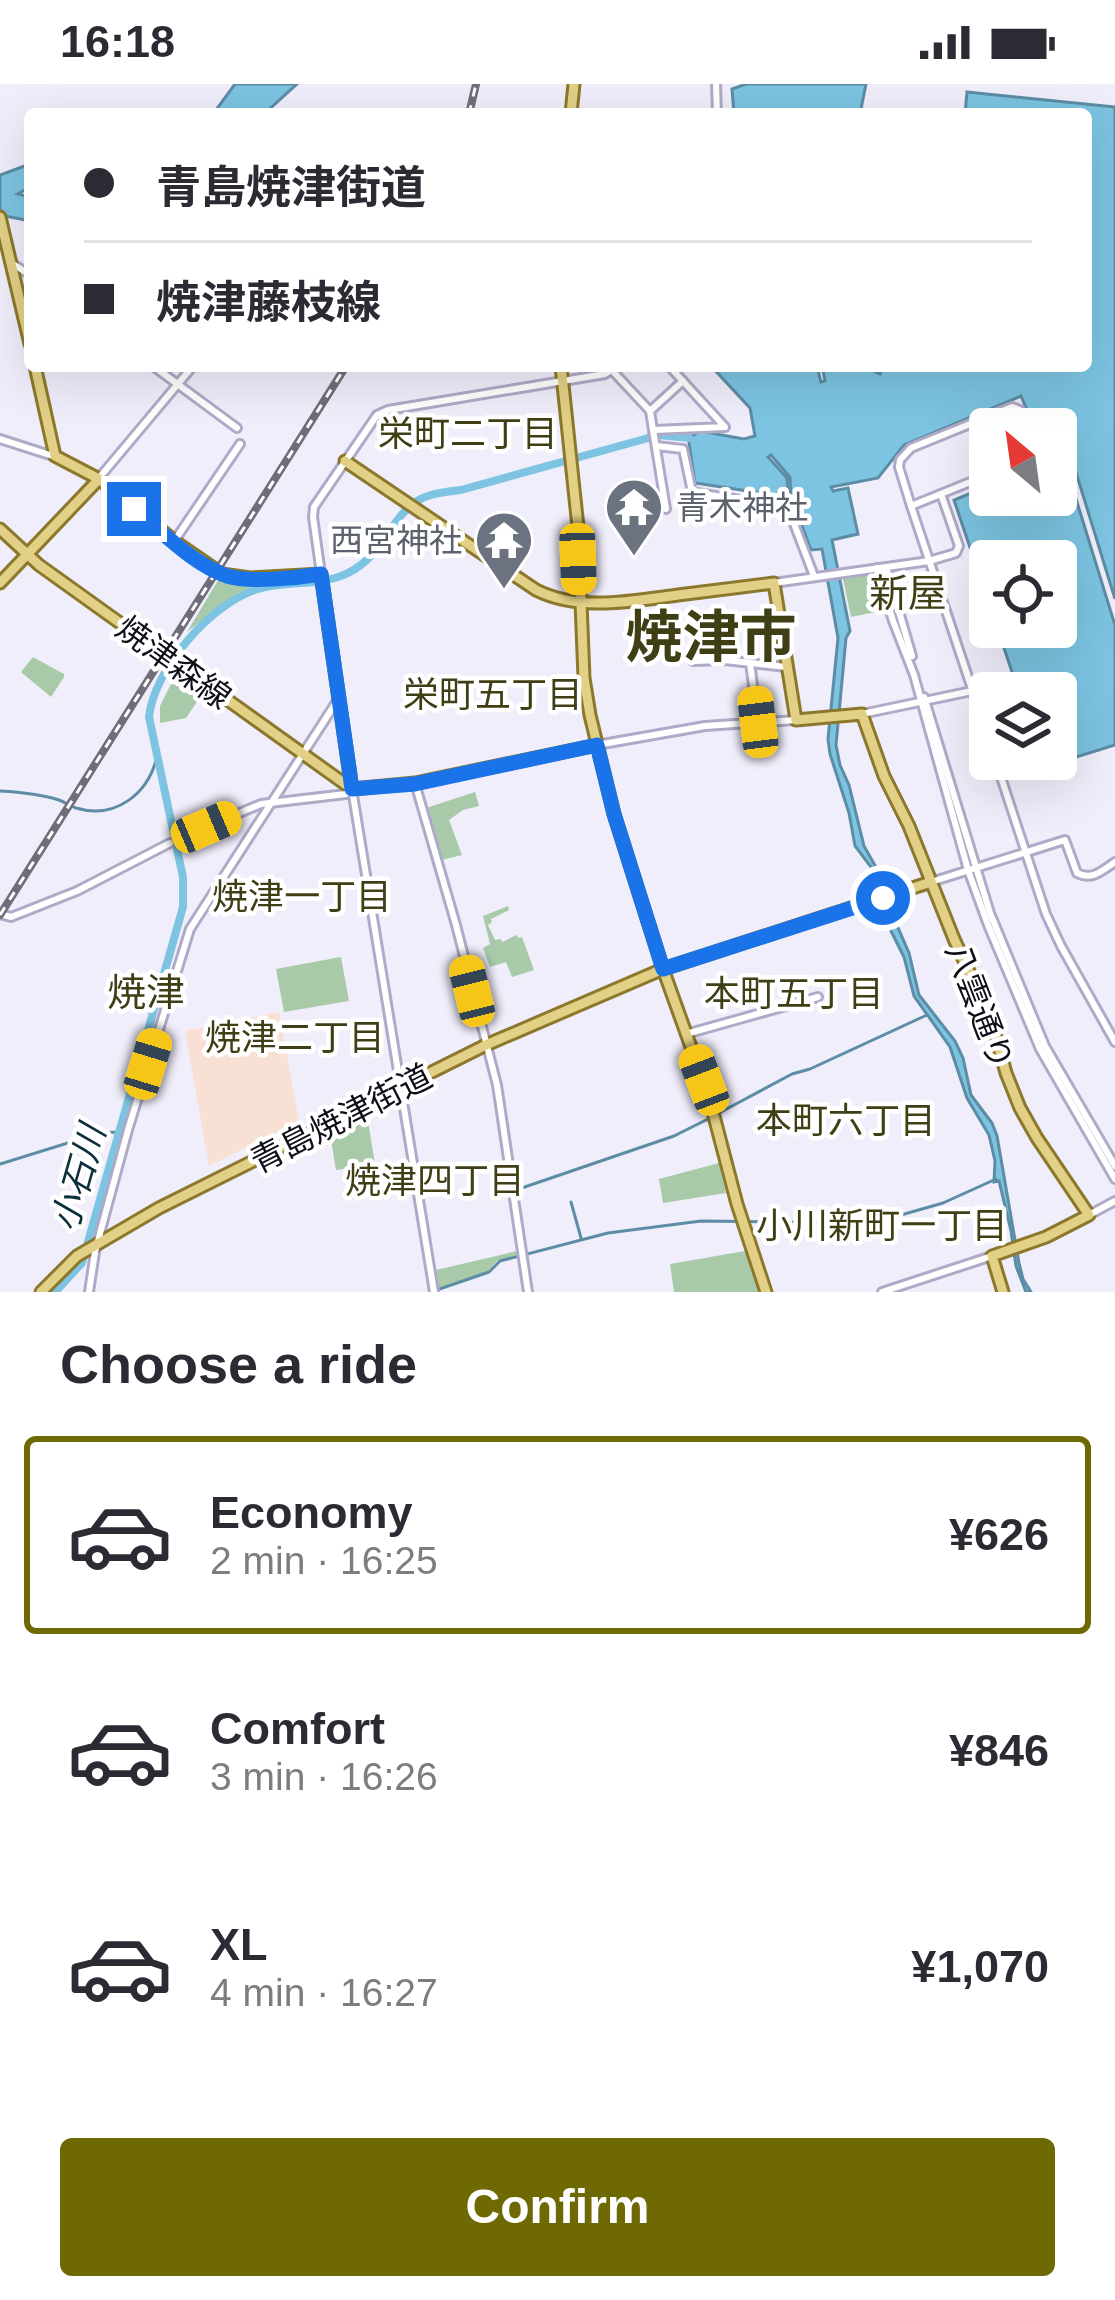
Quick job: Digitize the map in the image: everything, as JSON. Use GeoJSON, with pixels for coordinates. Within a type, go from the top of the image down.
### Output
{"type":"FeatureCollection","features":[{"type":"Feature","properties":{"kind":"main road"},"geometry":{"type":"LineString","coordinates":[[0,217],[24,320]]}},
{"type":"Feature","properties":{"kind":"main road"},"geometry":{"type":"LineString","coordinates":[[36,372],[55,456],[99,479],[205,565],[230,577],[322,581],[352,789],[415,784],[597,745]]}},
{"type":"Feature","properties":{"kind":"main road"},"geometry":{"type":"LineString","coordinates":[[562,372],[584,678],[597,745],[614,814],[714,1114],[766,1292]]}},
{"type":"Feature","properties":{"kind":"main road"},"geometry":{"type":"LineString","coordinates":[[345,461],[542,594],[580,602],[628,602],[774,583],[796,720],[862,714]]}},
{"type":"Feature","properties":{"kind":"main road"},"geometry":{"type":"LineString","coordinates":[[0,584],[99,479]]}},
{"type":"Feature","properties":{"kind":"main road","name":"焼津森線"},"geometry":{"type":"LineString","coordinates":[[0,529],[106,614],[352,789]]}},
{"type":"Feature","properties":{"kind":"main road","name":"八雲通り"},"geometry":{"type":"LineString","coordinates":[[862,714],[884,776],[991,1019],[1020,1108],[1089,1215]]}},
{"type":"Feature","properties":{"kind":"main road","name":"青島焼津街道"},"geometry":{"type":"LineString","coordinates":[[41,1292],[80,1253],[159,1208],[486,1045],[663,969],[931,882]]}},
{"type":"Feature","properties":{"kind":"main road"},"geometry":{"type":"LineString","coordinates":[[1003,1292],[992,1256],[1054,1234],[1089,1215]]}},
{"type":"Feature","properties":{"kind":"street"},"geometry":{"type":"LineString","coordinates":[[9,259],[24,270]]}},
{"type":"Feature","properties":{"kind":"street"},"geometry":{"type":"LineString","coordinates":[[161,372],[237,428]]}},
{"type":"Feature","properties":{"kind":"street"},"geometry":{"type":"LineString","coordinates":[[99,479],[188,372]]}},
{"type":"Feature","properties":{"kind":"street"},"geometry":{"type":"LineString","coordinates":[[322,581],[313,512],[372,420],[388,410],[598,372]]}},
{"type":"Feature","properties":{"kind":"street"},"geometry":{"type":"LineString","coordinates":[[616,372],[650,411],[666,509]]}},
{"type":"Feature","properties":{"kind":"street"},"geometry":{"type":"LineString","coordinates":[[655,437],[725,427],[674,372]]}},
{"type":"Feature","properties":{"kind":"street"},"geometry":{"type":"LineString","coordinates":[[650,411],[682,381]]}},
{"type":"Feature","properties":{"kind":"street"},"geometry":{"type":"LineString","coordinates":[[969,425],[907,451],[899,467],[969,679]]}},
{"type":"Feature","properties":{"kind":"street"},"geometry":{"type":"LineString","coordinates":[[655,437],[683,449],[694,512]]}},
{"type":"Feature","properties":{"kind":"street"},"geometry":{"type":"LineString","coordinates":[[0,439],[55,456]]}},
{"type":"Feature","properties":{"kind":"street"},"geometry":{"type":"LineString","coordinates":[[174,541],[240,443]]}},
{"type":"Feature","properties":{"kind":"street"},"geometry":{"type":"LineString","coordinates":[[911,506],[969,483]]}},
{"type":"Feature","properties":{"kind":"street"},"geometry":{"type":"LineString","coordinates":[[692,492],[788,508],[815,578]]}},
{"type":"Feature","properties":{"kind":"street"},"geometry":{"type":"LineString","coordinates":[[774,583],[929,561],[959,550],[941,494]]}},
{"type":"Feature","properties":{"kind":"street"},"geometry":{"type":"LineString","coordinates":[[882,568],[971,869],[1040,1049],[1115,1179]]}},
{"type":"Feature","properties":{"kind":"street"},"geometry":{"type":"LineString","coordinates":[[693,662],[785,668]]}},
{"type":"Feature","properties":{"kind":"street"},"geometry":{"type":"LineString","coordinates":[[750,663],[758,722]]}},
{"type":"Feature","properties":{"kind":"street"},"geometry":{"type":"LineString","coordinates":[[862,714],[969,692]]}},
{"type":"Feature","properties":{"kind":"street"},"geometry":{"type":"LineString","coordinates":[[89,1292],[95,1245],[190,929],[339,698]]}},
{"type":"Feature","properties":{"kind":"street"},"geometry":{"type":"LineString","coordinates":[[597,745],[705,726],[796,720]]}},
{"type":"Feature","properties":{"kind":"street"},"geometry":{"type":"LineString","coordinates":[[1002,780],[1061,946],[1115,1042]]}},
{"type":"Feature","properties":{"kind":"street"},"geometry":{"type":"LineString","coordinates":[[415,784],[497,1085],[528,1292]]}},
{"type":"Feature","properties":{"kind":"street"},"geometry":{"type":"LineString","coordinates":[[180,838],[271,802],[346,794],[352,789]]}},
{"type":"Feature","properties":{"kind":"street"},"geometry":{"type":"LineString","coordinates":[[352,789],[434,1291]]}},
{"type":"Feature","properties":{"kind":"street"},"geometry":{"type":"LineString","coordinates":[[931,882],[1065,840],[1077,873],[1084,877],[1093,877],[1115,862]]}},
{"type":"Feature","properties":{"kind":"street"},"geometry":{"type":"LineString","coordinates":[[0,914],[11,917],[77,891],[170,843]]}},
{"type":"Feature","properties":{"kind":"street"},"geometry":{"type":"LineString","coordinates":[[971,869],[1046,1046],[1115,1166]]}},
{"type":"Feature","properties":{"kind":"street"},"geometry":{"type":"LineString","coordinates":[[686,1034],[818,997]]}},
{"type":"Feature","properties":{"kind":"street"},"geometry":{"type":"LineString","coordinates":[[1089,1215],[1115,1201]]}},
{"type":"Feature","properties":{"kind":"street"},"geometry":{"type":"LineString","coordinates":[[882,1292],[992,1256]]}},
{"type":"Feature","properties":{"kind":"shaded area"},"geometry":{"type":"Polygon","coordinates":[[[279,1012],[299,1121],[209,1166],[185,1031],[279,1012]]]}},
{"type":"Feature","properties":{"kind":"green space"},"geometry":{"type":"Polygon","coordinates":[[[867,575],[875,612],[851,617],[843,579],[867,575]]]}},
{"type":"Feature","properties":{"kind":"green space"},"geometry":{"type":"Polygon","coordinates":[[[220,577],[272,581],[238,593],[187,632],[220,577]]]}},
{"type":"Feature","properties":{"kind":"green space"},"geometry":{"type":"Polygon","coordinates":[[[33,657],[64,674],[51,697],[21,672],[33,657]]]}},
{"type":"Feature","properties":{"kind":"green space"},"geometry":{"type":"Polygon","coordinates":[[[176,674],[203,693],[186,718],[160,723],[160,706],[176,674]]]}},
{"type":"Feature","properties":{"kind":"green space"},"geometry":{"type":"Polygon","coordinates":[[[475,792],[479,806],[449,820],[462,855],[441,860],[426,808],[475,792]]]}},
{"type":"Feature","properties":{"kind":"green space"},"geometry":{"type":"Polygon","coordinates":[[[508,906],[488,925],[495,940],[522,937],[534,970],[512,977],[506,962],[490,967],[483,948],[490,944],[483,916],[508,906]]]}},
{"type":"Feature","properties":{"kind":"green space"},"geometry":{"type":"Polygon","coordinates":[[[341,957],[349,1001],[284,1012],[276,969],[341,957]]]}},
{"type":"Feature","properties":{"kind":"green space"},"geometry":{"type":"Polygon","coordinates":[[[366,1109],[375,1164],[336,1170],[329,1128],[366,1109]]]}},
{"type":"Feature","properties":{"kind":"green space"},"geometry":{"type":"Polygon","coordinates":[[[719,1163],[726,1193],[663,1203],[659,1179],[719,1163]]]}},
{"type":"Feature","properties":{"kind":"green space"},"geometry":{"type":"Polygon","coordinates":[[[517,1251],[518,1256],[497,1261],[488,1271],[437,1289],[436,1270],[517,1251]]]}},
{"type":"Feature","properties":{"kind":"green space"},"geometry":{"type":"Polygon","coordinates":[[[745,1251],[760,1292],[674,1292],[670,1264],[745,1251]]]}},
{"type":"Feature","properties":{"kind":"water"},"geometry":{"type":"Polygon","coordinates":[[[235,84],[297,84],[271,108],[217,108],[235,84]]]}},
{"type":"Feature","properties":{"kind":"water"},"geometry":{"type":"Polygon","coordinates":[[[746,84],[866,84],[861,108],[734,108],[732,89],[746,84]]]}},
{"type":"Feature","properties":{"kind":"water"},"geometry":{"type":"Polygon","coordinates":[[[967,92],[1115,107],[1115,599],[1077,476],[1077,408],[1026,408],[1021,396],[992,408],[969,408],[969,418],[904,445],[878,478],[831,487],[833,491],[848,488],[858,534],[832,540],[850,631],[836,745],[840,765],[864,846],[890,892],[919,995],[955,1041],[971,1095],[997,1136],[1019,1263],[1031,1292],[1026,1292],[999,1181],[994,1182],[989,1135],[967,1098],[950,1047],[914,996],[891,931],[885,892],[855,846],[828,739],[838,638],[822,549],[811,550],[791,496],[790,477],[771,455],[768,457],[787,478],[788,497],[695,483],[689,438],[700,431],[744,439],[755,436],[750,408],[717,372],[818,372],[821,382],[825,381],[823,372],[1092,372],[1092,108],[966,108],[967,92]]]}},
{"type":"Feature","properties":{"kind":"water"},"geometry":{"type":"Polygon","coordinates":[[[24,166],[24,190],[18,194],[24,196],[24,220],[0,215],[0,175],[24,166]]]}},
{"type":"Feature","properties":{"kind":"water"},"geometry":{"type":"Polygon","coordinates":[[[969,494],[969,516],[1077,516],[1077,502],[1115,625],[1115,745],[1077,757],[1077,672],[1012,672],[1004,648],[1077,648],[1077,540],[969,540],[969,545],[954,500],[969,494]]]}},
{"type":"Feature","properties":{"kind":"waterway","name":"小石川"},"geometry":{"type":"LineString","coordinates":[[55,1292],[82,1263],[183,907],[183,877],[149,717],[173,659],[204,623],[240,597],[269,586],[348,573],[379,547],[400,516],[422,498],[659,435],[689,438]]}},
{"type":"Feature","properties":{"kind":"waterway"},"geometry":{"type":"LineString","coordinates":[[0,791],[104,810],[138,792],[157,756]]}},
{"type":"Feature","properties":{"kind":"waterway"},"geometry":{"type":"LineString","coordinates":[[719,1113],[792,1074],[927,1015]]}},
{"type":"Feature","properties":{"kind":"waterway"},"geometry":{"type":"LineString","coordinates":[[519,1249],[510,1192],[674,1136],[710,1118]]}},
{"type":"Feature","properties":{"kind":"waterway"},"geometry":{"type":"LineString","coordinates":[[0,1164],[100,1133],[118,1132]]}},
{"type":"Feature","properties":{"kind":"waterway"},"geometry":{"type":"LineString","coordinates":[[431,1292],[489,1272],[500,1261],[608,1233],[701,1221],[873,1223],[943,1203],[996,1179]]}},
{"type":"Feature","properties":{"kind":"waterway"},"geometry":{"type":"LineString","coordinates":[[571,1202],[581,1238]]}},
{"type":"Feature","properties":{"kind":"railway"},"geometry":{"type":"LineString","coordinates":[[470,108],[476,84]]}},
{"type":"Feature","properties":{"kind":"railway"},"geometry":{"type":"LineString","coordinates":[[0,915],[342,372]]}},
{"type":"Feature","properties":{"kind":"place","name":"青木神社"},"geometry":{"type":"Point","coordinates":[634,558]}},
{"type":"Feature","properties":{"kind":"place","name":"西宮神社"},"geometry":{"type":"Point","coordinates":[504,591]}},
{"type":"Feature","properties":{"kind":"district","name":"栄町二丁目"},"geometry":{"type":"Point","coordinates":[468,433]}},
{"type":"Feature","properties":{"kind":"district","name":"新屋"},"geometry":{"type":"Point","coordinates":[908,593]}},
{"type":"Feature","properties":{"kind":"district","name":"焼津市"},"geometry":{"type":"Point","coordinates":[711,637]}},
{"type":"Feature","properties":{"kind":"district","name":"栄町五丁目"},"geometry":{"type":"Point","coordinates":[493,694]}},
{"type":"Feature","properties":{"kind":"district","name":"焼津一丁目"},"geometry":{"type":"Point","coordinates":[302,896]}},
{"type":"Feature","properties":{"kind":"district","name":"焼津"},"geometry":{"type":"Point","coordinates":[146,992]}},
{"type":"Feature","properties":{"kind":"district","name":"本町五丁目"},"geometry":{"type":"Point","coordinates":[794,993]}},
{"type":"Feature","properties":{"kind":"district","name":"焼津二丁目"},"geometry":{"type":"Point","coordinates":[295,1037]}},
{"type":"Feature","properties":{"kind":"district","name":"本町六丁目"},"geometry":{"type":"Point","coordinates":[846,1120]}},
{"type":"Feature","properties":{"kind":"district","name":"焼津四丁目"},"geometry":{"type":"Point","coordinates":[435,1180]}},
{"type":"Feature","properties":{"kind":"district","name":"小川新町一丁目"},"geometry":{"type":"Point","coordinates":[882,1225]}},
{"type":"Feature","properties":{"kind":"route"},"geometry":{"type":"LineString","coordinates":[[134,509],[205,565],[230,577],[321,574],[352,789],[415,784],[597,745],[663,969],[883,898]]}}]}
